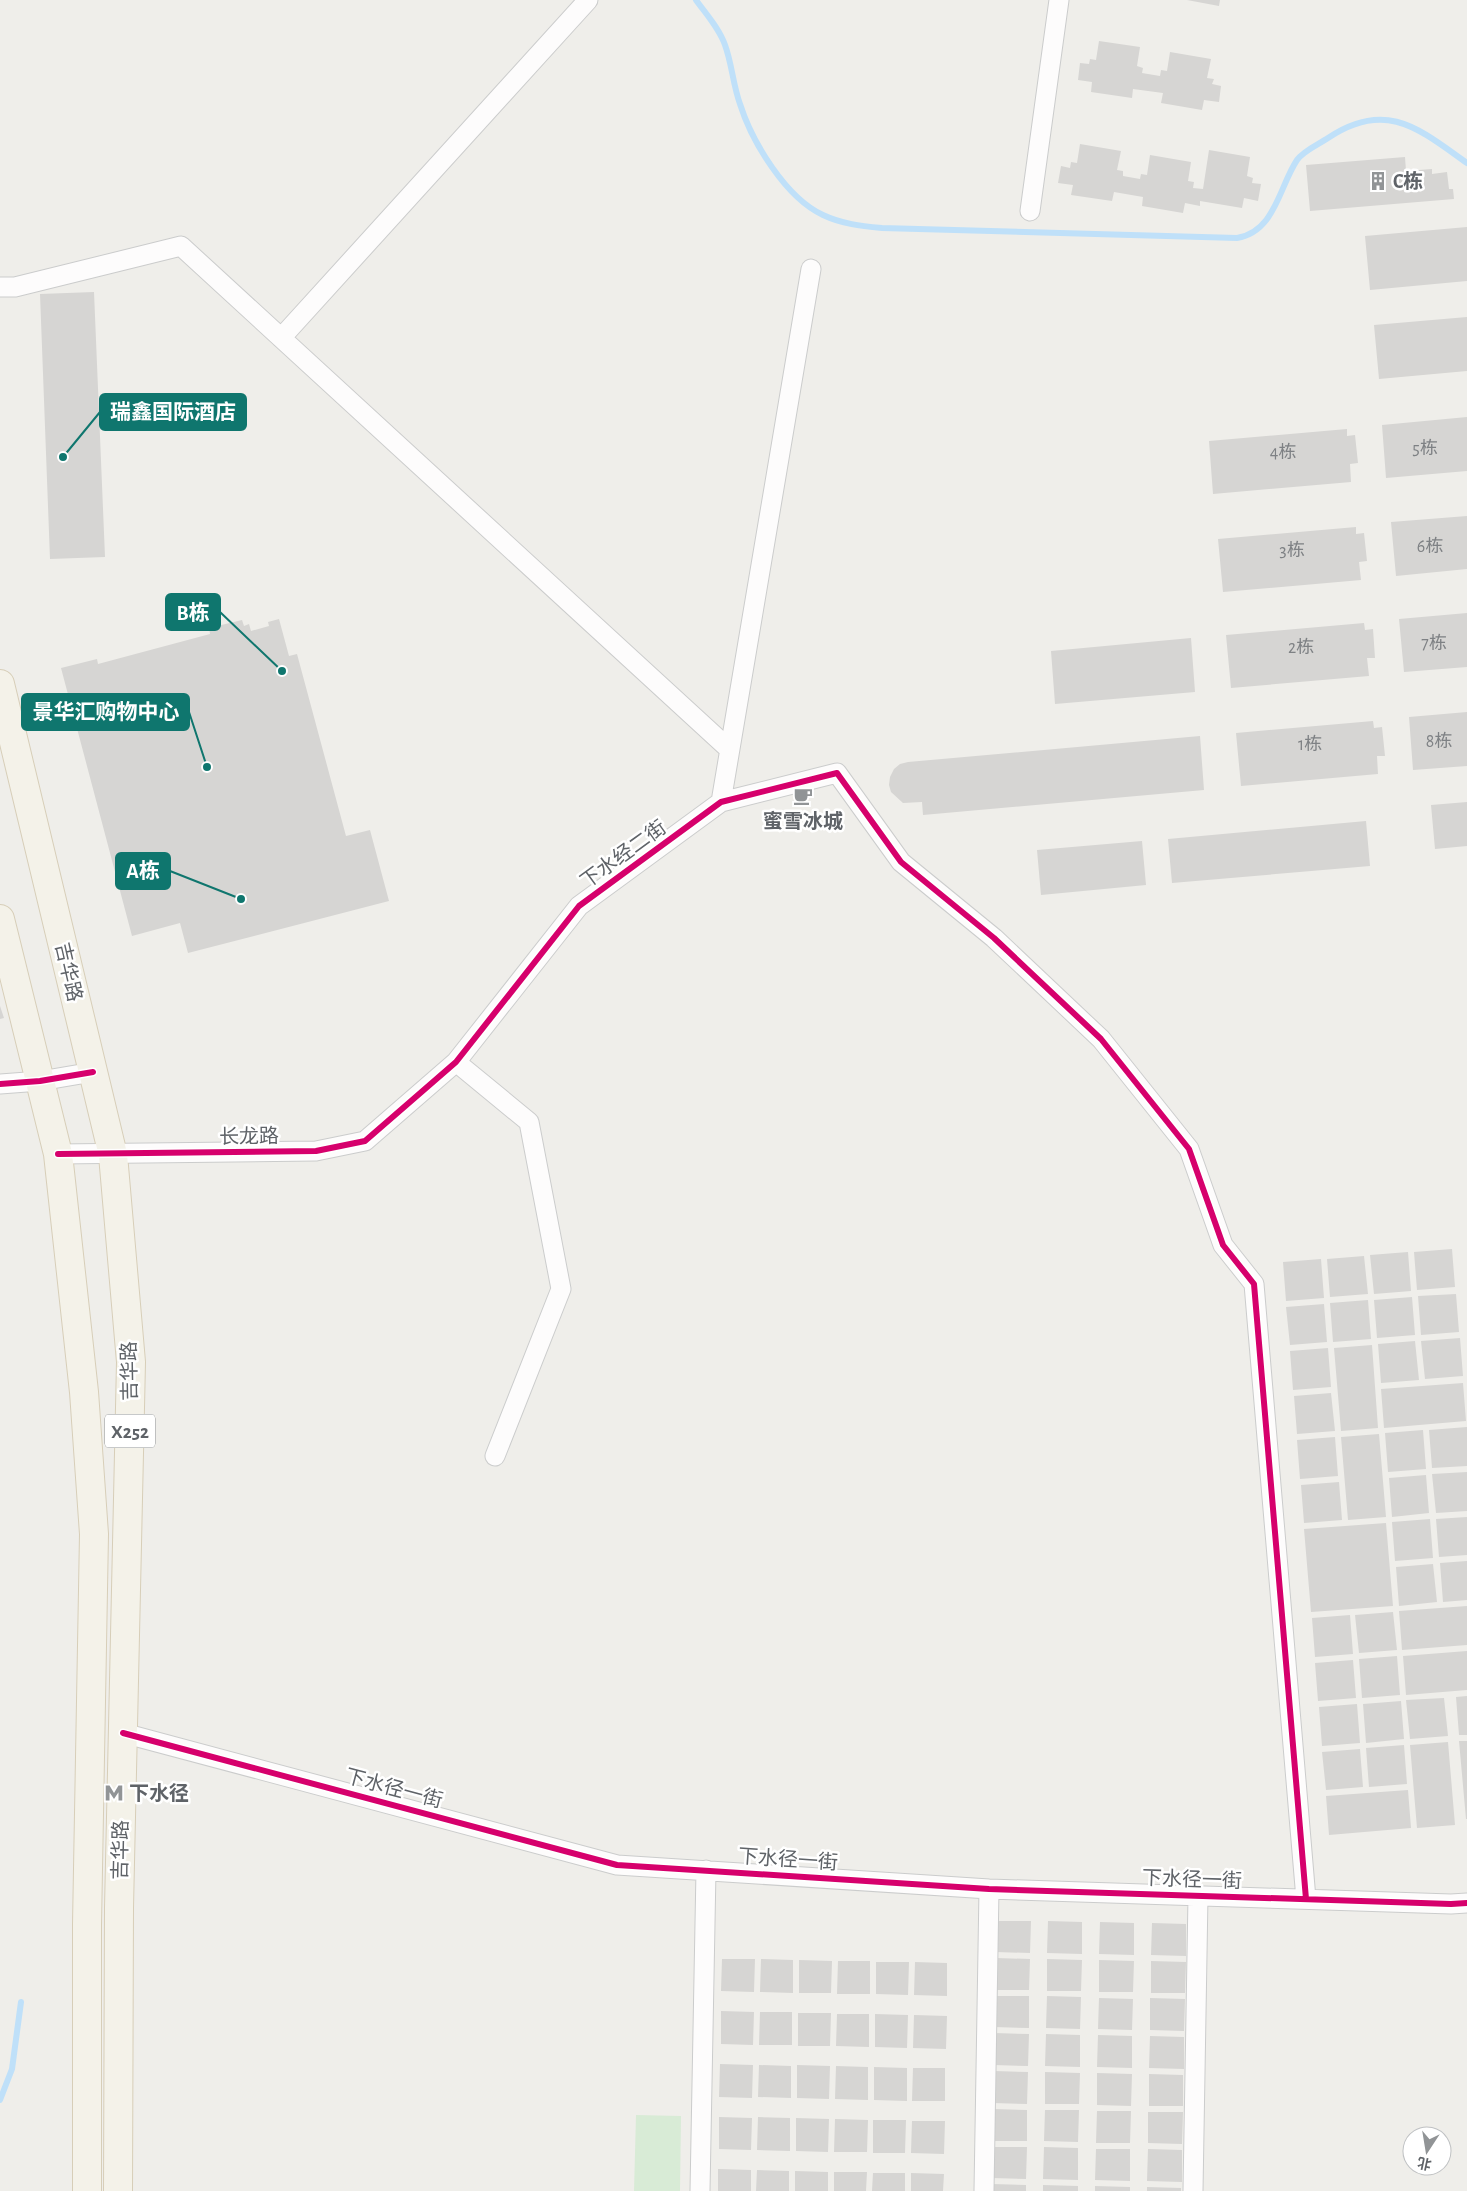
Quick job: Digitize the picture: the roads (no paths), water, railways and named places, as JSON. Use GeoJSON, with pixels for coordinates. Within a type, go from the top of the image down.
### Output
{"type":"FeatureCollection","features":[{"type":"Feature","properties":{"kind":"main road","name":"吉华路"},"geometry":{"type":"LineString","coordinates":[[0,684],[113,1154],[131,1362],[119,1908],[118,2191]]}},
{"type":"Feature","properties":{"kind":"main road","name":"吉华路"},"geometry":{"type":"LineString","coordinates":[[0,919],[58,1154],[84,1392],[94,1534],[87,1925],[87,2191]]}},
{"type":"Feature","properties":{"kind":"street"},"geometry":{"type":"LineString","coordinates":[[282,338],[588,0]]}},
{"type":"Feature","properties":{"kind":"street"},"geometry":{"type":"LineString","coordinates":[[1030,211],[1059,0]]}},
{"type":"Feature","properties":{"kind":"street"},"geometry":{"type":"LineString","coordinates":[[0,286],[15,287],[181,246],[729,749]]}},
{"type":"Feature","properties":{"kind":"street"},"geometry":{"type":"LineString","coordinates":[[721,802],[811,269]]}},
{"type":"Feature","properties":{"kind":"street","name":"下水经二街"},"geometry":{"type":"LineString","coordinates":[[421,1093],[456,1062],[579,906],[721,802],[837,774],[901,862],[994,938],[1101,1039],[1189,1149],[1223,1245],[1254,1284],[1306,1899]]}},
{"type":"Feature","properties":{"kind":"street"},"geometry":{"type":"LineString","coordinates":[[456,1062],[529,1122],[561,1289],[495,1456]]}},
{"type":"Feature","properties":{"kind":"street"},"geometry":{"type":"LineString","coordinates":[[0,1084],[40,1082],[93,1072]]}},
{"type":"Feature","properties":{"kind":"street","name":"长龙路"},"geometry":{"type":"LineString","coordinates":[[58,1154],[316,1151],[365,1141],[421,1093]]}},
{"type":"Feature","properties":{"kind":"street","name":"下水径一街"},"geometry":{"type":"LineString","coordinates":[[123,1733],[617,1865],[989,1889],[1467,1903]]}},
{"type":"Feature","properties":{"kind":"street"},"geometry":{"type":"LineString","coordinates":[[700,2191],[706,1870]]}},
{"type":"Feature","properties":{"kind":"street"},"geometry":{"type":"LineString","coordinates":[[984,2191],[989,1889]]}},
{"type":"Feature","properties":{"kind":"street"},"geometry":{"type":"LineString","coordinates":[[1193,2191],[1198,1896]]}},
{"type":"Feature","properties":{"kind":"waterway"},"geometry":{"type":"LineString","coordinates":[[696,0],[712,21],[725,45],[745,119],[772,167],[796,196],[809,207],[837,221],[882,228],[1237,238],[1250,234],[1268,218],[1297,160],[1316,145],[1349,126],[1367,121],[1385,120],[1401,123],[1433,139],[1467,163]]}},
{"type":"Feature","properties":{"kind":"waterway"},"geometry":{"type":"LineString","coordinates":[[0,2100],[12,2069],[21,2002]]}},
{"type":"Feature","properties":{"kind":"place","name":"C栋"},"geometry":{"type":"Point","coordinates":[1378,181]}},
{"type":"Feature","properties":{"kind":"place","name":"瑞鑫国际酒店"},"geometry":{"type":"Point","coordinates":[63,457]}},
{"type":"Feature","properties":{"kind":"place","name":"B栋"},"geometry":{"type":"Point","coordinates":[282,671]}},
{"type":"Feature","properties":{"kind":"place","name":"景华汇购物中心"},"geometry":{"type":"Point","coordinates":[207,767]}},
{"type":"Feature","properties":{"kind":"place","name":"蜜雪冰城"},"geometry":{"type":"Point","coordinates":[803,796]}},
{"type":"Feature","properties":{"kind":"place","name":"A栋"},"geometry":{"type":"Point","coordinates":[241,899]}},
{"type":"Feature","properties":{"kind":"place","name":"下水径"},"geometry":{"type":"Point","coordinates":[114,1793]}}]}
